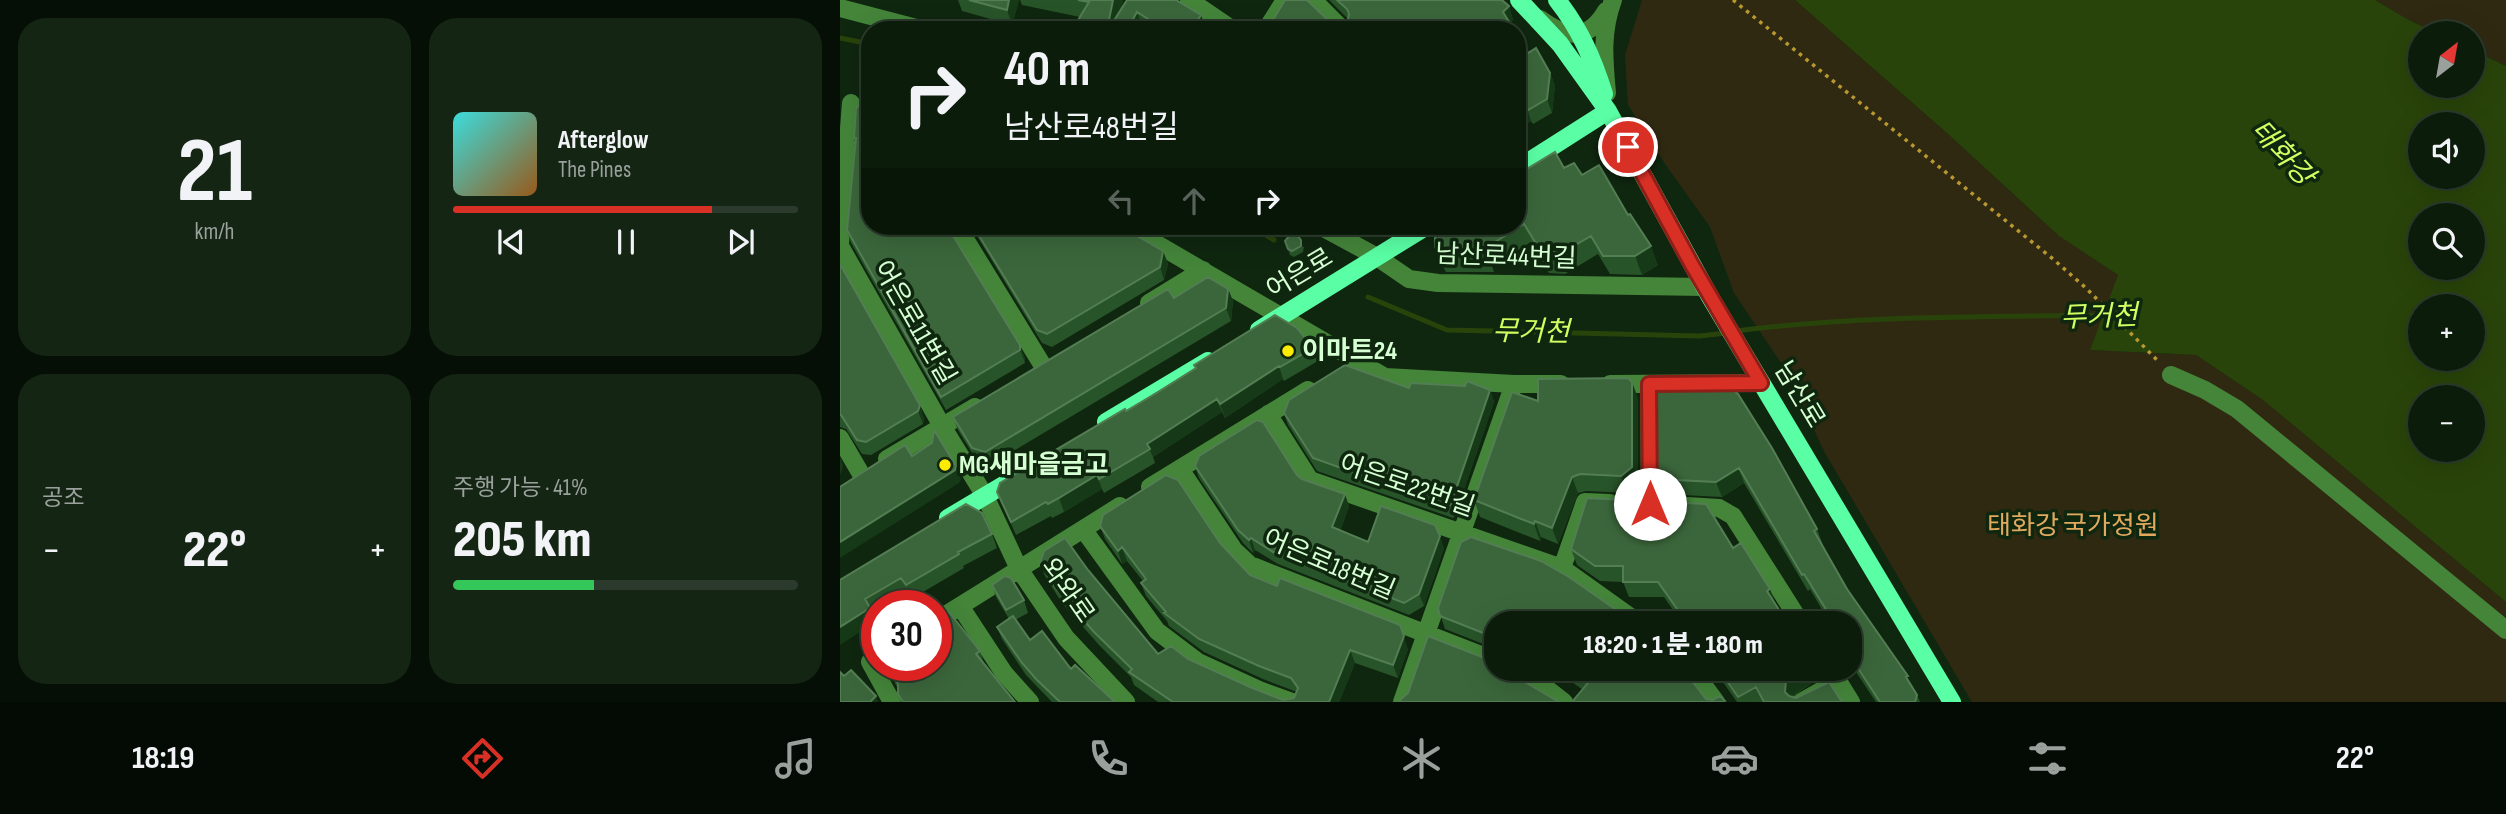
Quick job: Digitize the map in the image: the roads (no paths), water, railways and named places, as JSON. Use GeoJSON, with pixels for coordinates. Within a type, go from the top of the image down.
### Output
{"type":"FeatureCollection","features":[{"type":"Feature","properties":{"kind":"main road","name":"남산로"},"geometry":{"type":"LineString","coordinates":[[1519,0],[1584,76],[1608,111],[1707,292],[1952,702]]}},
{"type":"Feature","properties":{"kind":"main road","name":"남산로"},"geometry":{"type":"LineString","coordinates":[[1557,0],[1581,34],[1591,54],[1608,111]]}},
{"type":"Feature","properties":{"kind":"main road"},"geometry":{"type":"LineString","coordinates":[[1526,163],[1608,111]]}},
{"type":"Feature","properties":{"kind":"main road","name":"어은로"},"geometry":{"type":"LineString","coordinates":[[1245,339],[1412,235]]}},
{"type":"Feature","properties":{"kind":"main road"},"geometry":{"type":"LineString","coordinates":[[1091,432],[1221,353]]}},
{"type":"Feature","properties":{"kind":"main road"},"geometry":{"type":"LineString","coordinates":[[929,530],[1032,467]]}},
{"type":"Feature","properties":{"kind":"street"},"geometry":{"type":"LineString","coordinates":[[1189,0],[1220,21]]}},
{"type":"Feature","properties":{"kind":"street"},"geometry":{"type":"LineString","coordinates":[[1272,21],[1285,0]]}},
{"type":"Feature","properties":{"kind":"street"},"geometry":{"type":"LineString","coordinates":[[1313,0],[1334,21]]}},
{"type":"Feature","properties":{"kind":"street"},"geometry":{"type":"LineString","coordinates":[[1534,15],[1567,34],[1581,34],[1603,17],[1612,1]]}},
{"type":"Feature","properties":{"kind":"street"},"geometry":{"type":"LineString","coordinates":[[1608,111],[1602,40],[1612,1]]}},
{"type":"Feature","properties":{"kind":"street"},"geometry":{"type":"LineString","coordinates":[[846,6],[895,21]]}},
{"type":"Feature","properties":{"kind":"street","name":"어은로11번길"},"geometry":{"type":"LineString","coordinates":[[845,102],[840,245],[942,426],[985,496]]}},
{"type":"Feature","properties":{"kind":"street"},"geometry":{"type":"LineString","coordinates":[[963,235],[1043,366]]}},
{"type":"Feature","properties":{"kind":"street"},"geometry":{"type":"LineString","coordinates":[[1142,235],[1287,313],[1385,377],[1514,384],[1761,383]]}},
{"type":"Feature","properties":{"kind":"street","name":"남산로44번길"},"geometry":{"type":"LineString","coordinates":[[1337,235],[1377,257],[1409,279],[1438,283],[1707,292]]}},
{"type":"Feature","properties":{"kind":"street"},"geometry":{"type":"LineString","coordinates":[[1135,311],[1203,270]]}},
{"type":"Feature","properties":{"kind":"street"},"geometry":{"type":"LineString","coordinates":[[952,611],[1356,360]]}},
{"type":"Feature","properties":{"kind":"street"},"geometry":{"type":"LineString","coordinates":[[2171,374],[2237,409],[2506,630]]}},
{"type":"Feature","properties":{"kind":"street"},"geometry":{"type":"LineString","coordinates":[[1402,702],[1514,384]]}},
{"type":"Feature","properties":{"kind":"street"},"geometry":{"type":"LineString","coordinates":[[1637,504],[1649,384]]}},
{"type":"Feature","properties":{"kind":"street","name":"어은로11번길"},"geometry":{"type":"LineString","coordinates":[[942,426],[987,399]]}},
{"type":"Feature","properties":{"kind":"street","name":"어은로22번길"},"geometry":{"type":"LineString","coordinates":[[1268,414],[1310,480],[1562,568],[1622,611]]}},
{"type":"Feature","properties":{"kind":"street"},"geometry":{"type":"LineString","coordinates":[[840,438],[856,477],[942,426]]}},
{"type":"Feature","properties":{"kind":"street","name":"어은로18번길"},"geometry":{"type":"LineString","coordinates":[[1180,469],[1234,550],[1250,565],[1484,657]]}},
{"type":"Feature","properties":{"kind":"street","name":"와와로"},"geometry":{"type":"LineString","coordinates":[[985,496],[1019,569],[1066,638],[1126,702]]}},
{"type":"Feature","properties":{"kind":"street"},"geometry":{"type":"LineString","coordinates":[[1562,568],[1585,502],[1719,508],[1733,516],[1793,611]]}},
{"type":"Feature","properties":{"kind":"street"},"geometry":{"type":"LineString","coordinates":[[1083,529],[1157,631],[1198,662],[1292,702]]}},
{"type":"Feature","properties":{"kind":"street"},"geometry":{"type":"LineString","coordinates":[[960,606],[1004,673],[1030,702]]}},
{"type":"Feature","properties":{"kind":"street"},"geometry":{"type":"LineString","coordinates":[[883,681],[892,702]]}},
{"type":"Feature","properties":{"kind":"street"},"geometry":{"type":"LineString","coordinates":[[1536,681],[1564,702]]}},
{"type":"Feature","properties":{"kind":"street"},"geometry":{"type":"LineString","coordinates":[[1701,681],[1716,702]]}},
{"type":"Feature","properties":{"kind":"street"},"geometry":{"type":"LineString","coordinates":[[1801,702],[1827,681]]}},
{"type":"Feature","properties":{"kind":"street"},"geometry":{"type":"LineString","coordinates":[[1838,681],[1851,702]]}},
{"type":"Feature","properties":{"kind":"water","name":"태화강"},"geometry":{"type":"Polygon","coordinates":[[[1795,0],[2375,0],[2411,21],[2408,21],[2408,98],[2485,98],[2485,56],[2506,66],[2506,602],[2263,400],[2196,355],[2090,350],[2118,275],[2059,236],[1795,0]]]}},
{"type":"Feature","properties":{"kind":"waterway","name":"무거천"},"geometry":{"type":"LineString","coordinates":[[840,38],[861,42]]}},
{"type":"Feature","properties":{"kind":"waterway","name":"무거천"},"geometry":{"type":"LineString","coordinates":[[1266,235],[1274,240]]}},
{"type":"Feature","properties":{"kind":"waterway","name":"무거천"},"geometry":{"type":"LineString","coordinates":[[1368,297],[1447,330],[1700,336],[1726,333]]}},
{"type":"Feature","properties":{"kind":"waterway","name":"무거천"},"geometry":{"type":"LineString","coordinates":[[1736,331],[1876,319],[2110,315]]}},
{"type":"Feature","properties":{"kind":"place","name":"이마트24"},"geometry":{"type":"Point","coordinates":[1288,351]}},
{"type":"Feature","properties":{"kind":"place","name":"MG새마을금고"},"geometry":{"type":"Point","coordinates":[945,465]}},
{"type":"Feature","properties":{"kind":"park label","name":"태화강 국가정원"},"geometry":{"type":"Point","coordinates":[2073,526]}}]}
